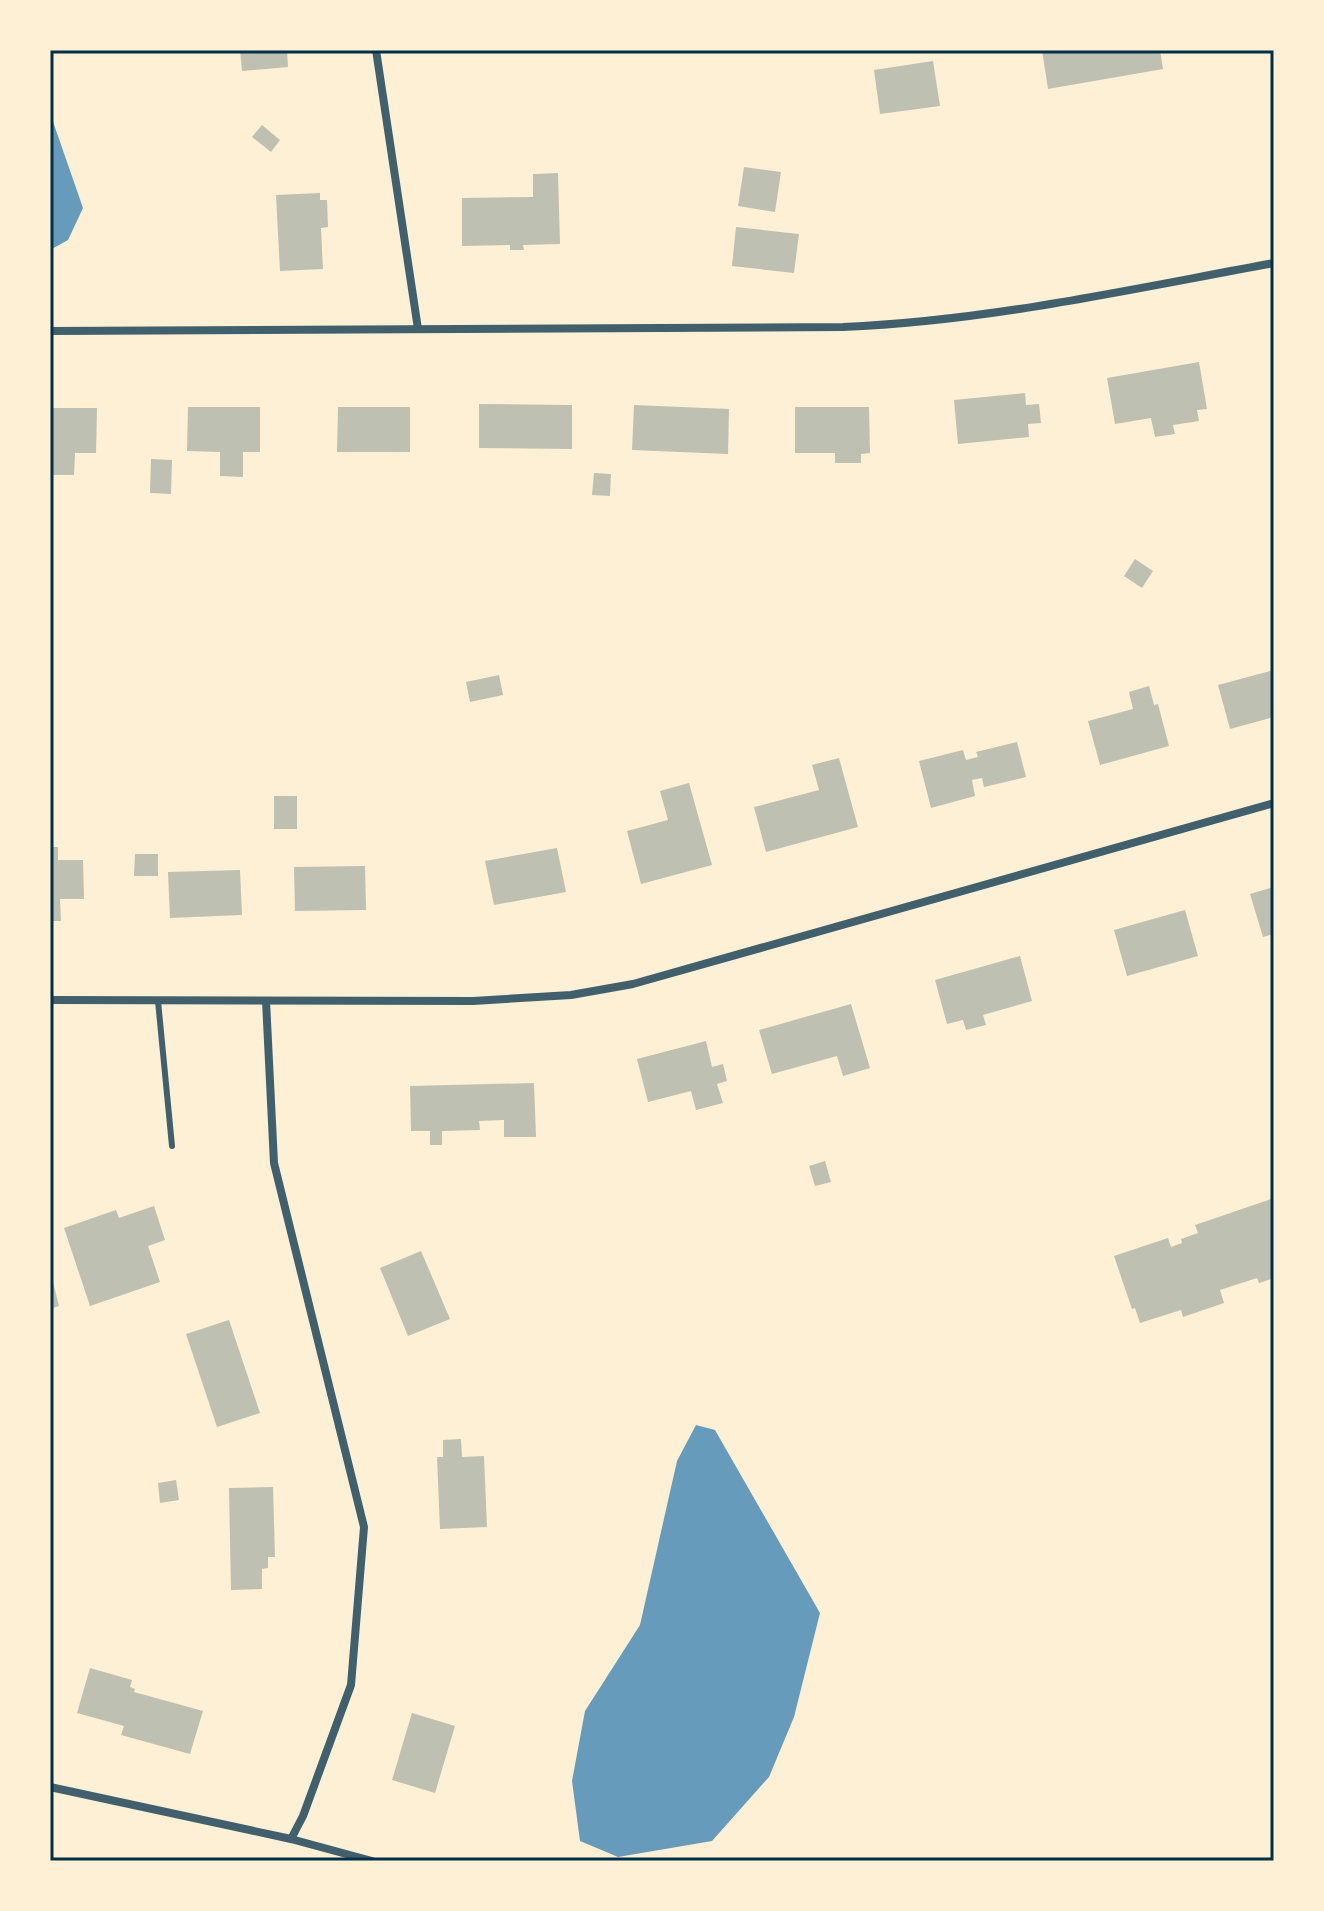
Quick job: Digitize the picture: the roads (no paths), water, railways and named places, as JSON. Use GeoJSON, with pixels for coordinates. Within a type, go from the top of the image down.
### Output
{"type":"FeatureCollection","features":[{"type":"Feature","properties":{"kind":"street"},"geometry":{"type":"LineString","coordinates":[[376,50],[418,329]]}},
{"type":"Feature","properties":{"kind":"street"},"geometry":{"type":"LineString","coordinates":[[50,331],[910,324],[1032,308],[1274,263]]}},
{"type":"Feature","properties":{"kind":"street"},"geometry":{"type":"LineString","coordinates":[[50,1000],[473,1001],[549,998],[604,990],[1274,803]]}},
{"type":"Feature","properties":{"kind":"street"},"geometry":{"type":"LineString","coordinates":[[266,1001],[274,1163],[364,1527],[351,1685],[303,1816],[291,1839]]}},
{"type":"Feature","properties":{"kind":"street"},"geometry":{"type":"LineString","coordinates":[[50,1787],[291,1839],[372,1861]]}},
{"type":"Feature","properties":{"kind":"lane"},"geometry":{"type":"LineString","coordinates":[[158,1001],[172,1146]]}},
{"type":"Feature","properties":{"kind":"water"},"geometry":{"type":"Polygon","coordinates":[[[50,113],[83,208],[68,240],[50,250],[50,113]]]}},
{"type":"Feature","properties":{"kind":"water"},"geometry":{"type":"Polygon","coordinates":[[[696,1425],[715,1430],[820,1613],[794,1717],[769,1777],[712,1841],[618,1857],[580,1841],[572,1781],[585,1711],[640,1625],[677,1461],[696,1425]]]}}]}
